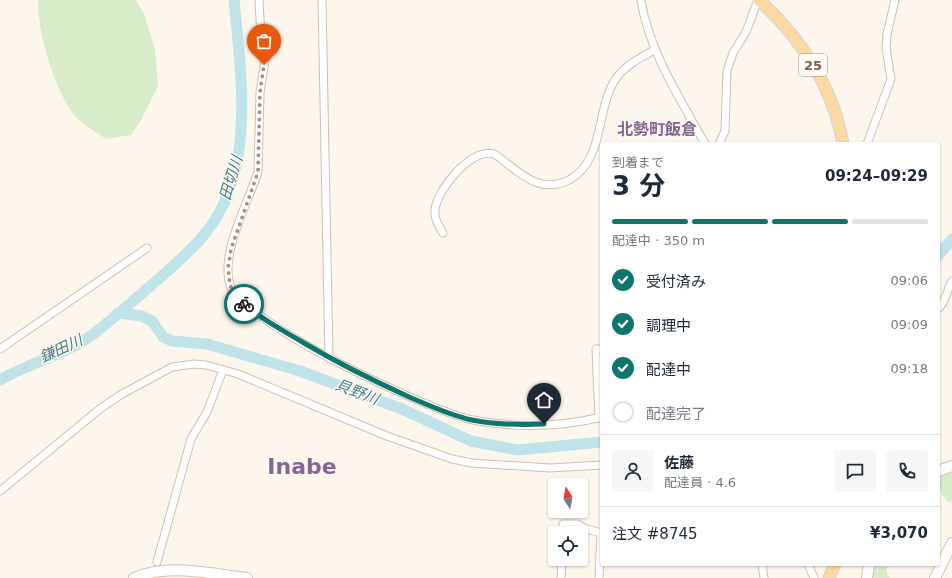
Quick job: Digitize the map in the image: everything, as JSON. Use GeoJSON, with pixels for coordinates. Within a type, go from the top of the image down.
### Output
{"type":"FeatureCollection","features":[{"type":"Feature","properties":{"kind":"main road","name":"25"},"geometry":{"type":"LineString","coordinates":[[758,0],[792,34],[823,82],[836,118],[842,142]]}},
{"type":"Feature","properties":{"kind":"main road"},"geometry":{"type":"LineString","coordinates":[[829,578],[834,566]]}},
{"type":"Feature","properties":{"kind":"street"},"geometry":{"type":"LineString","coordinates":[[258,0],[261,37],[268,48],[260,92],[260,159],[258,172],[231,249],[228,268],[230,285],[239,299],[257,315],[329,358],[370,379],[438,410],[470,420],[514,426],[600,418],[596,349],[600,349]]}},
{"type":"Feature","properties":{"kind":"street"},"geometry":{"type":"LineString","coordinates":[[322,0],[329,358]]}},
{"type":"Feature","properties":{"kind":"street"},"geometry":{"type":"LineString","coordinates":[[641,0],[644,22],[654,50],[704,142]]}},
{"type":"Feature","properties":{"kind":"street"},"geometry":{"type":"LineString","coordinates":[[719,142],[726,131],[727,71],[733,53],[746,32],[758,0]]}},
{"type":"Feature","properties":{"kind":"street"},"geometry":{"type":"LineString","coordinates":[[868,142],[891,79],[886,48],[887,34],[895,0]]}},
{"type":"Feature","properties":{"kind":"street"},"geometry":{"type":"LineString","coordinates":[[443,233],[437,224],[435,212],[437,199],[445,185],[471,160],[480,154],[490,152],[538,184],[546,186],[563,183],[575,176],[583,169],[589,158],[611,88],[618,76],[628,66],[654,50]]}},
{"type":"Feature","properties":{"kind":"street"},"geometry":{"type":"LineString","coordinates":[[0,349],[147,248]]}},
{"type":"Feature","properties":{"kind":"street"},"geometry":{"type":"LineString","coordinates":[[940,307],[945,302],[948,289],[952,281]]}},
{"type":"Feature","properties":{"kind":"street"},"geometry":{"type":"LineString","coordinates":[[0,491],[101,408],[154,375],[172,367],[194,364],[206,365],[238,374],[387,436],[452,459],[472,463],[550,468],[600,465]]}},
{"type":"Feature","properties":{"kind":"street"},"geometry":{"type":"LineString","coordinates":[[157,562],[191,439],[207,412],[223,370]]}},
{"type":"Feature","properties":{"kind":"street"},"geometry":{"type":"LineString","coordinates":[[940,470],[952,466]]}},
{"type":"Feature","properties":{"kind":"street"},"geometry":{"type":"LineString","coordinates":[[563,526],[563,524],[577,524],[581,526]]}},
{"type":"Feature","properties":{"kind":"street"},"geometry":{"type":"LineString","coordinates":[[588,530],[600,532]]}},
{"type":"Feature","properties":{"kind":"street"},"geometry":{"type":"LineString","coordinates":[[935,578],[952,543]]}},
{"type":"Feature","properties":{"kind":"street"},"geometry":{"type":"LineString","coordinates":[[599,578],[600,563]]}},
{"type":"Feature","properties":{"kind":"street"},"geometry":{"type":"LineString","coordinates":[[561,578],[562,566]]}},
{"type":"Feature","properties":{"kind":"street"},"geometry":{"type":"LineString","coordinates":[[762,566],[764,578]]}},
{"type":"Feature","properties":{"kind":"street"},"geometry":{"type":"LineString","coordinates":[[809,566],[814,578]]}},
{"type":"Feature","properties":{"kind":"street"},"geometry":{"type":"LineString","coordinates":[[867,578],[869,566]]}},
{"type":"Feature","properties":{"kind":"street"},"geometry":{"type":"LineString","coordinates":[[134,578],[157,571],[171,570],[247,578]]}},
{"type":"Feature","properties":{"kind":"green space"},"geometry":{"type":"Polygon","coordinates":[[[38,0],[136,0],[144,14],[155,49],[158,86],[141,120],[131,135],[106,139],[81,122],[72,112],[64,98],[50,65],[41,29],[38,0]]]}},
{"type":"Feature","properties":{"kind":"green space"},"geometry":{"type":"Polygon","coordinates":[[[952,470],[952,501],[948,502],[940,490],[940,476],[952,470]]]}},
{"type":"Feature","properties":{"kind":"green space"},"geometry":{"type":"Polygon","coordinates":[[[872,566],[887,566],[887,573],[890,578],[870,578],[872,566]]]}},
{"type":"Feature","properties":{"kind":"waterway","name":"田切川"},"geometry":{"type":"LineString","coordinates":[[0,380],[80,343],[97,331],[184,257],[203,236],[220,211],[232,184],[238,154],[241,123],[242,91],[234,0]]}},
{"type":"Feature","properties":{"kind":"waterway","name":"貝野川"},"geometry":{"type":"LineString","coordinates":[[940,254],[952,239]]}},
{"type":"Feature","properties":{"kind":"waterway","name":"貝野川"},"geometry":{"type":"LineString","coordinates":[[118,313],[142,316],[152,321],[163,337],[172,341],[207,344],[300,371],[402,409],[471,441],[517,450],[600,442]]}},
{"type":"Feature","properties":{"kind":"way so far"},"geometry":{"type":"LineString","coordinates":[[244,304],[234,293],[230,285],[228,268],[231,249],[258,172],[260,159],[260,92],[264,65]]}},
{"type":"Feature","properties":{"kind":"district","name":"北勢町飯倉"},"geometry":{"type":"Point","coordinates":[657,129]}},
{"type":"Feature","properties":{"kind":"district","name":"Inabe"},"geometry":{"type":"Point","coordinates":[302,466]}},
{"type":"Feature","properties":{"kind":"route"},"geometry":{"type":"LineString","coordinates":[[244,304],[257,315],[329,358],[370,379],[438,410],[470,420],[495,424],[514,426],[544,424]]}},
{"type":"Feature","properties":{"kind":"water label","name":"鎌田川"},"geometry":{"type":"Point","coordinates":[61,349]}}]}
